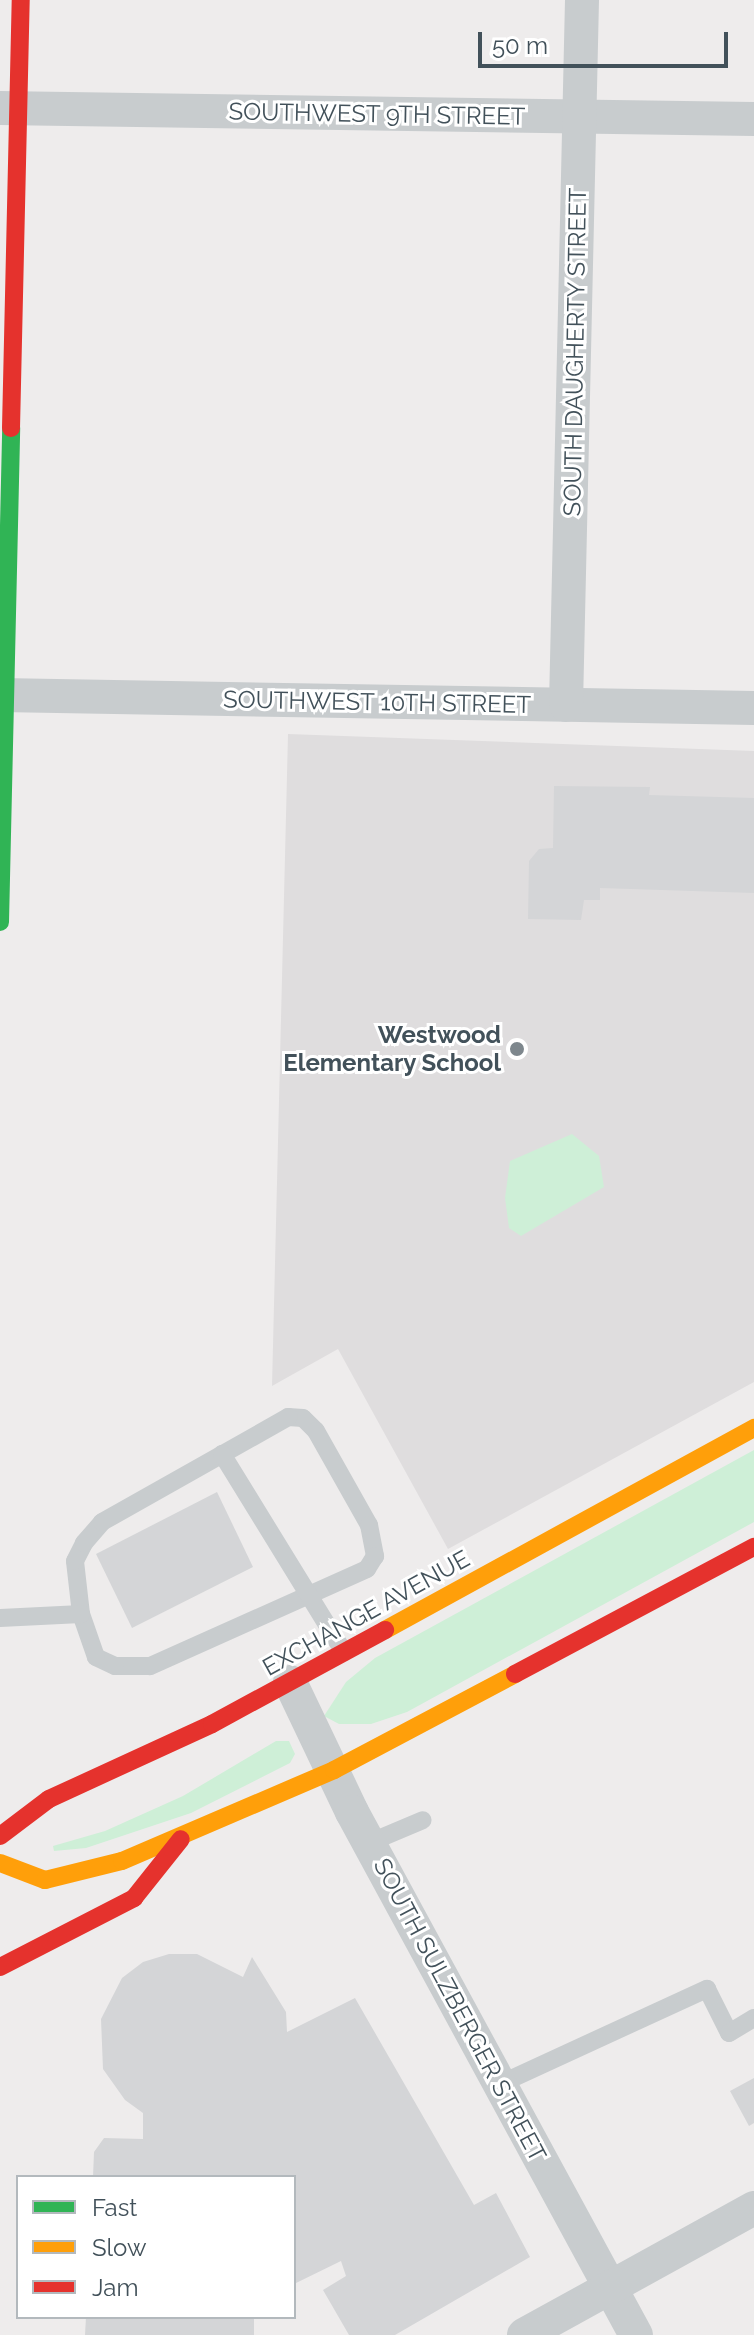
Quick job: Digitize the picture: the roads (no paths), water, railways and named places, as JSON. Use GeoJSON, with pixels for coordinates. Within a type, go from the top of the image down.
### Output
{"type":"FeatureCollection","features":[{"type":"Feature","properties":{"kind":"main road"},"geometry":{"type":"LineString","coordinates":[[0,922],[9,108],[21,0]]}},
{"type":"Feature","properties":{"kind":"main road","name":"EXCHANGE AVENUE"},"geometry":{"type":"LineString","coordinates":[[0,1836],[49,1799],[130,1766],[290,1682],[754,1428]]}},
{"type":"Feature","properties":{"kind":"main road"},"geometry":{"type":"LineString","coordinates":[[0,1863],[45,1880],[122,1861],[181,1839],[334,1770],[754,1547]]}},
{"type":"Feature","properties":{"kind":"main road"},"geometry":{"type":"LineString","coordinates":[[0,1967],[134,1898],[181,1839]]}},
{"type":"Feature","properties":{"kind":"street","name":"SOUTH DAUGHERTY STREET"},"geometry":{"type":"LineString","coordinates":[[566,705],[582,0]]}},
{"type":"Feature","properties":{"kind":"street","name":"SOUTHWEST 9TH STREET"},"geometry":{"type":"LineString","coordinates":[[9,108],[754,119]]}},
{"type":"Feature","properties":{"kind":"street","name":"SOUTHWEST 10TH STREET"},"geometry":{"type":"LineString","coordinates":[[2,695],[754,708]]}},
{"type":"Feature","properties":{"kind":"street","name":"SOUTH SULZBERGER STREET"},"geometry":{"type":"LineString","coordinates":[[290,1682],[371,1842],[636,2335]]}},
{"type":"Feature","properties":{"kind":"street"},"geometry":{"type":"LineString","coordinates":[[524,2335],[754,2208]]}},
{"type":"Feature","properties":{"kind":"lane"},"geometry":{"type":"LineString","coordinates":[[288,1417],[303,1418],[316,1431],[369,1525],[375,1556],[367,1569],[312,1593],[150,1666],[115,1666],[96,1657],[81,1614],[75,1561],[102,1522],[288,1417]]}},
{"type":"Feature","properties":{"kind":"lane"},"geometry":{"type":"LineString","coordinates":[[222,1454],[312,1593],[344,1652]]}},
{"type":"Feature","properties":{"kind":"lane"},"geometry":{"type":"LineString","coordinates":[[0,1618],[81,1614]]}},
{"type":"Feature","properties":{"kind":"lane"},"geometry":{"type":"LineString","coordinates":[[371,1842],[423,1820]]}},
{"type":"Feature","properties":{"kind":"lane"},"geometry":{"type":"LineString","coordinates":[[500,2084],[707,1989],[729,2033],[754,2018]]}},
{"type":"Feature","properties":{"kind":"place","name":"Westwood Elementary School"},"geometry":{"type":"Point","coordinates":[517,1049]}}]}
